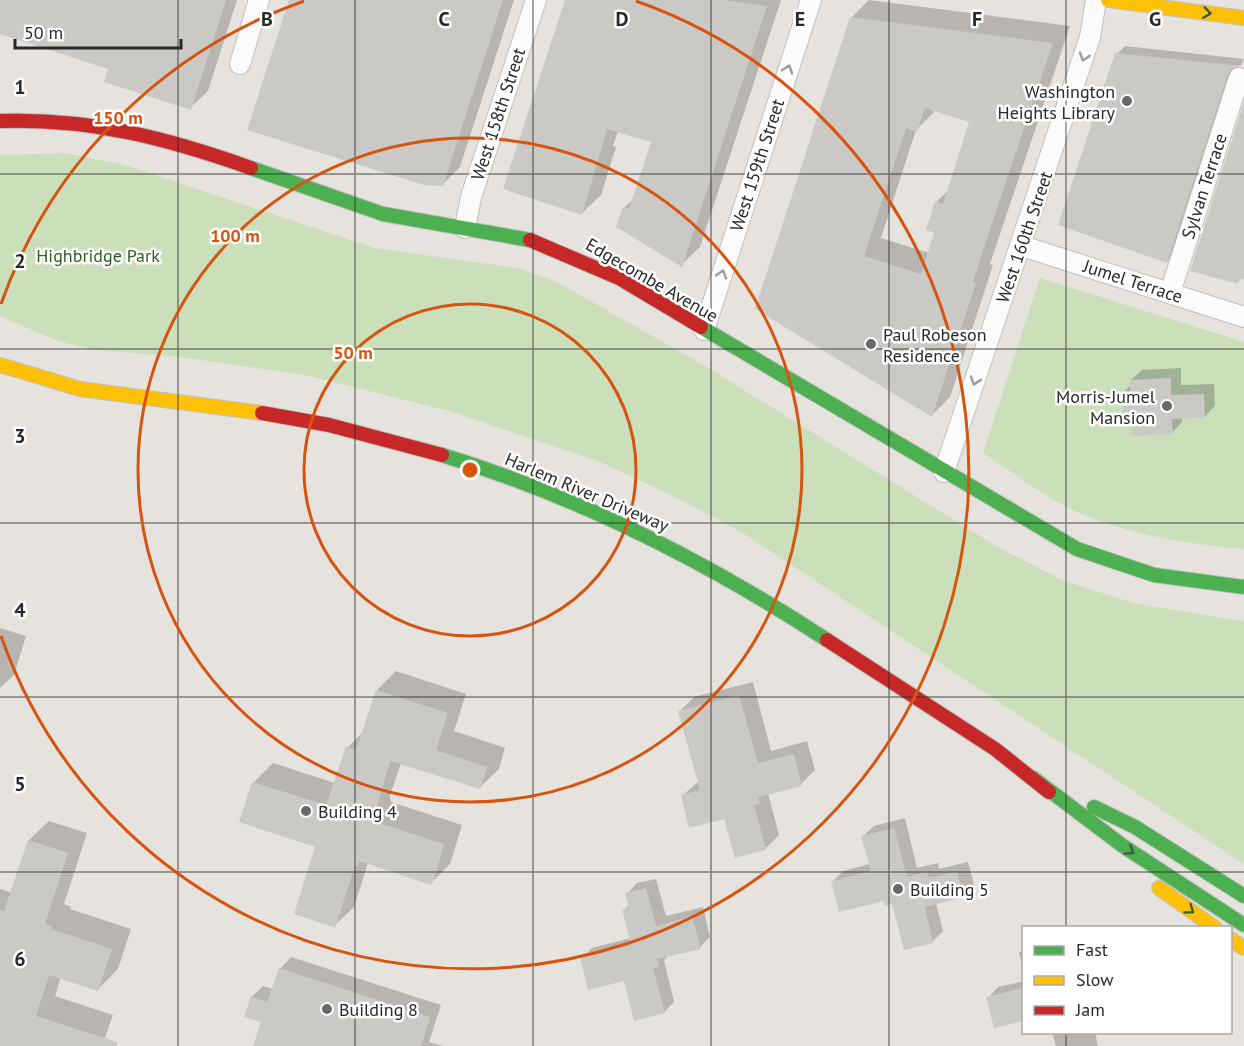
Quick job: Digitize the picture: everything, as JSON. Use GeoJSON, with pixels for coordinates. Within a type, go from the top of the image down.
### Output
{"type":"FeatureCollection","features":[{"type":"Feature","properties":{"kind":"main road"},"geometry":{"type":"LineString","coordinates":[[1107,0],[1244,18]]}},
{"type":"Feature","properties":{"kind":"main road","name":"Edgecombe Avenue"},"geometry":{"type":"LineString","coordinates":[[0,121],[25,118],[119,129],[210,156],[383,214],[408,220],[521,237],[569,254],[619,278],[1077,549],[1154,575],[1244,587]]}},
{"type":"Feature","properties":{"kind":"main road","name":"Harlem River Driveway"},"geometry":{"type":"LineString","coordinates":[[0,364],[51,383],[102,394],[263,412],[372,435],[462,461],[556,495],[650,536],[736,583],[1033,778]]}},
{"type":"Feature","properties":{"kind":"main road"},"geometry":{"type":"LineString","coordinates":[[1033,778],[1135,827],[1244,896]]}},
{"type":"Feature","properties":{"kind":"main road"},"geometry":{"type":"LineString","coordinates":[[1033,778],[1122,846],[1244,925]]}},
{"type":"Feature","properties":{"kind":"main road"},"geometry":{"type":"LineString","coordinates":[[1033,778],[1113,854],[1214,926]]}},
{"type":"Feature","properties":{"kind":"street"},"geometry":{"type":"LineString","coordinates":[[240,64],[259,0]]}},
{"type":"Feature","properties":{"kind":"street","name":"West 158th Street"},"geometry":{"type":"LineString","coordinates":[[465,228],[471,197],[536,0]]}},
{"type":"Feature","properties":{"kind":"street","name":"West 159th Street"},"geometry":{"type":"LineString","coordinates":[[704,330],[811,0]]}},
{"type":"Feature","properties":{"kind":"street","name":"West 160th Street"},"geometry":{"type":"LineString","coordinates":[[944,472],[1022,246],[1090,37],[1096,0]]}},
{"type":"Feature","properties":{"kind":"street","name":"Sylvan Terrace"},"geometry":{"type":"LineString","coordinates":[[1170,293],[1239,78]]}},
{"type":"Feature","properties":{"kind":"street","name":"Jumel Terrace"},"geometry":{"type":"LineString","coordinates":[[1022,246],[1244,317]]}},
{"type":"Feature","properties":{"kind":"green space","name":"Highbridge Park"},"geometry":{"type":"Polygon","coordinates":[[[64,153],[125,165],[374,248],[517,268],[557,282],[700,363],[1001,549],[1064,581],[1137,604],[1244,621],[1244,864],[743,533],[671,495],[598,461],[449,411],[310,376],[180,357],[95,350],[58,341],[0,316],[0,155],[64,153]]]}},
{"type":"Feature","properties":{"kind":"green space"},"geometry":{"type":"Polygon","coordinates":[[[1040,278],[1244,342],[1244,549],[1159,537],[1097,520],[1053,499],[983,453],[1040,278]]]}},
{"type":"Feature","properties":{"kind":"building"},"geometry":{"type":"Polygon","coordinates":[[[0,0],[226,0],[191,110],[104,82],[108,69],[0,34],[0,0]]]}},
{"type":"Feature","properties":{"kind":"building"},"geometry":{"type":"Polygon","coordinates":[[[289,0],[503,0],[443,186],[424,185],[247,130],[289,0]]]}},
{"type":"Feature","properties":{"kind":"building"},"geometry":{"type":"Polygon","coordinates":[[[565,0],[723,0],[767,6],[682,267],[616,227],[623,207],[629,209],[651,142],[607,129],[582,215],[503,189],[565,0]]]}},
{"type":"Feature","properties":{"kind":"building"},"geometry":{"type":"Polygon","coordinates":[[[850,17],[1053,43],[993,220],[973,282],[976,283],[932,417],[755,309],[850,17]],[[925,108],[917,132],[906,128],[864,256],[921,274],[934,233],[926,230],[935,201],[943,204],[969,122],[925,108]]]}},
{"type":"Feature","properties":{"kind":"building"},"geometry":{"type":"Polygon","coordinates":[[[1115,53],[1241,66],[1231,69],[1228,74],[1167,263],[1058,225],[1115,53]]]}},
{"type":"Feature","properties":{"kind":"building"},"geometry":{"type":"Polygon","coordinates":[[[1244,102],[1244,280],[1240,279],[1238,284],[1190,271],[1244,102]]]}},
{"type":"Feature","properties":{"kind":"building","name":"Morris-Jumel Mansion"},"geometry":{"type":"Polygon","coordinates":[[[1171,378],[1171,395],[1204,394],[1205,418],[1172,419],[1173,434],[1132,436],[1131,424],[1124,424],[1122,391],[1130,391],[1130,380],[1171,378]]]}},
{"type":"Feature","properties":{"kind":"building","name":"Building 4"},"geometry":{"type":"Polygon","coordinates":[[[376,690],[448,713],[436,750],[487,767],[480,789],[390,761],[373,821],[444,844],[435,876],[431,885],[359,861],[357,867],[355,866],[335,928],[294,914],[315,847],[239,822],[252,782],[326,805],[346,746],[356,750],[376,690]]]}},
{"type":"Feature","properties":{"kind":"building"},"geometry":{"type":"Polygon","coordinates":[[[739,695],[758,763],[794,754],[802,786],[758,797],[760,804],[754,805],[766,850],[735,858],[724,819],[689,828],[681,795],[700,790],[678,711],[739,695]]]}},
{"type":"Feature","properties":{"kind":"building","name":"Building 5"},"geometry":{"type":"Polygon","coordinates":[[[894,828],[907,877],[927,872],[929,878],[957,871],[964,897],[925,907],[933,943],[904,950],[892,904],[885,906],[884,901],[839,912],[831,881],[871,871],[861,836],[894,828]]]}},
{"type":"Feature","properties":{"kind":"building"},"geometry":{"type":"Polygon","coordinates":[[[28,840],[68,853],[45,924],[52,926],[51,929],[112,949],[98,991],[49,975],[36,1016],[117,1042],[117,1046],[0,1046],[0,910],[4,911],[28,840]]]}},
{"type":"Feature","properties":{"kind":"building"},"geometry":{"type":"Polygon","coordinates":[[[646,888],[656,926],[692,916],[701,949],[657,959],[659,967],[653,968],[665,1013],[634,1021],[624,981],[588,990],[580,957],[631,945],[622,909],[629,908],[625,893],[646,888]]]}},
{"type":"Feature","properties":{"kind":"building","name":"Building 8"},"geometry":{"type":"Polygon","coordinates":[[[279,968],[430,1017],[421,1046],[253,1046],[261,1022],[244,1017],[251,996],[267,1002],[279,968]]]}},
{"type":"Feature","properties":{"kind":"building"},"geometry":{"type":"Polygon","coordinates":[[[1022,988],[1022,1021],[994,1028],[986,997],[1022,988]]]}},
{"type":"Feature","properties":{"kind":"traffic: fast"},"geometry":{"type":"LineString","coordinates":[[251,168],[383,214],[530,240]]}},
{"type":"Feature","properties":{"kind":"traffic: fast"},"geometry":{"type":"LineString","coordinates":[[701,327],[1077,549],[1154,575],[1244,587]]}},
{"type":"Feature","properties":{"kind":"traffic: fast"},"geometry":{"type":"LineString","coordinates":[[442,455],[543,491],[641,534],[735,584],[827,640]]}},
{"type":"Feature","properties":{"kind":"traffic: fast"},"geometry":{"type":"LineString","coordinates":[[1033,778],[1123,846],[1244,925]]}},
{"type":"Feature","properties":{"kind":"traffic: fast"},"geometry":{"type":"LineString","coordinates":[[1094,807],[1135,827],[1244,896]]}},
{"type":"Feature","properties":{"kind":"traffic: slow"},"geometry":{"type":"LineString","coordinates":[[1108,0],[1244,18]]}},
{"type":"Feature","properties":{"kind":"traffic: slow"},"geometry":{"type":"LineString","coordinates":[[0,365],[80,389],[262,413]]}},
{"type":"Feature","properties":{"kind":"traffic: slow"},"geometry":{"type":"LineString","coordinates":[[1159,888],[1212,926]]}},
{"type":"Feature","properties":{"kind":"traffic: slow"},"geometry":{"type":"LineString","coordinates":[[1232,940],[1244,948]]}},
{"type":"Feature","properties":{"kind":"traffic: jam"},"geometry":{"type":"LineString","coordinates":[[0,121],[65,123],[127,132],[158,139],[251,168]]}},
{"type":"Feature","properties":{"kind":"traffic: jam"},"geometry":{"type":"LineString","coordinates":[[530,240],[619,278],[701,327]]}},
{"type":"Feature","properties":{"kind":"traffic: jam"},"geometry":{"type":"LineString","coordinates":[[262,413],[329,425],[442,455]]}},
{"type":"Feature","properties":{"kind":"traffic: jam"},"geometry":{"type":"LineString","coordinates":[[827,640],[995,749],[1049,792]]}},
{"type":"Feature","properties":{"kind":"place","name":"Washington Heights Library"},"geometry":{"type":"Point","coordinates":[1127,101]}},
{"type":"Feature","properties":{"kind":"place","name":"Paul Robeson Residence"},"geometry":{"type":"Point","coordinates":[871,344]}},
{"type":"Feature","properties":{"kind":"place","name":"Morris-Jumel Mansion"},"geometry":{"type":"Point","coordinates":[1167,406]}},
{"type":"Feature","properties":{"kind":"place","name":"Building 4"},"geometry":{"type":"Point","coordinates":[306,811]}},
{"type":"Feature","properties":{"kind":"place","name":"Building 5"},"geometry":{"type":"Point","coordinates":[898,889]}},
{"type":"Feature","properties":{"kind":"place","name":"Building 8"},"geometry":{"type":"Point","coordinates":[327,1009]}}]}
